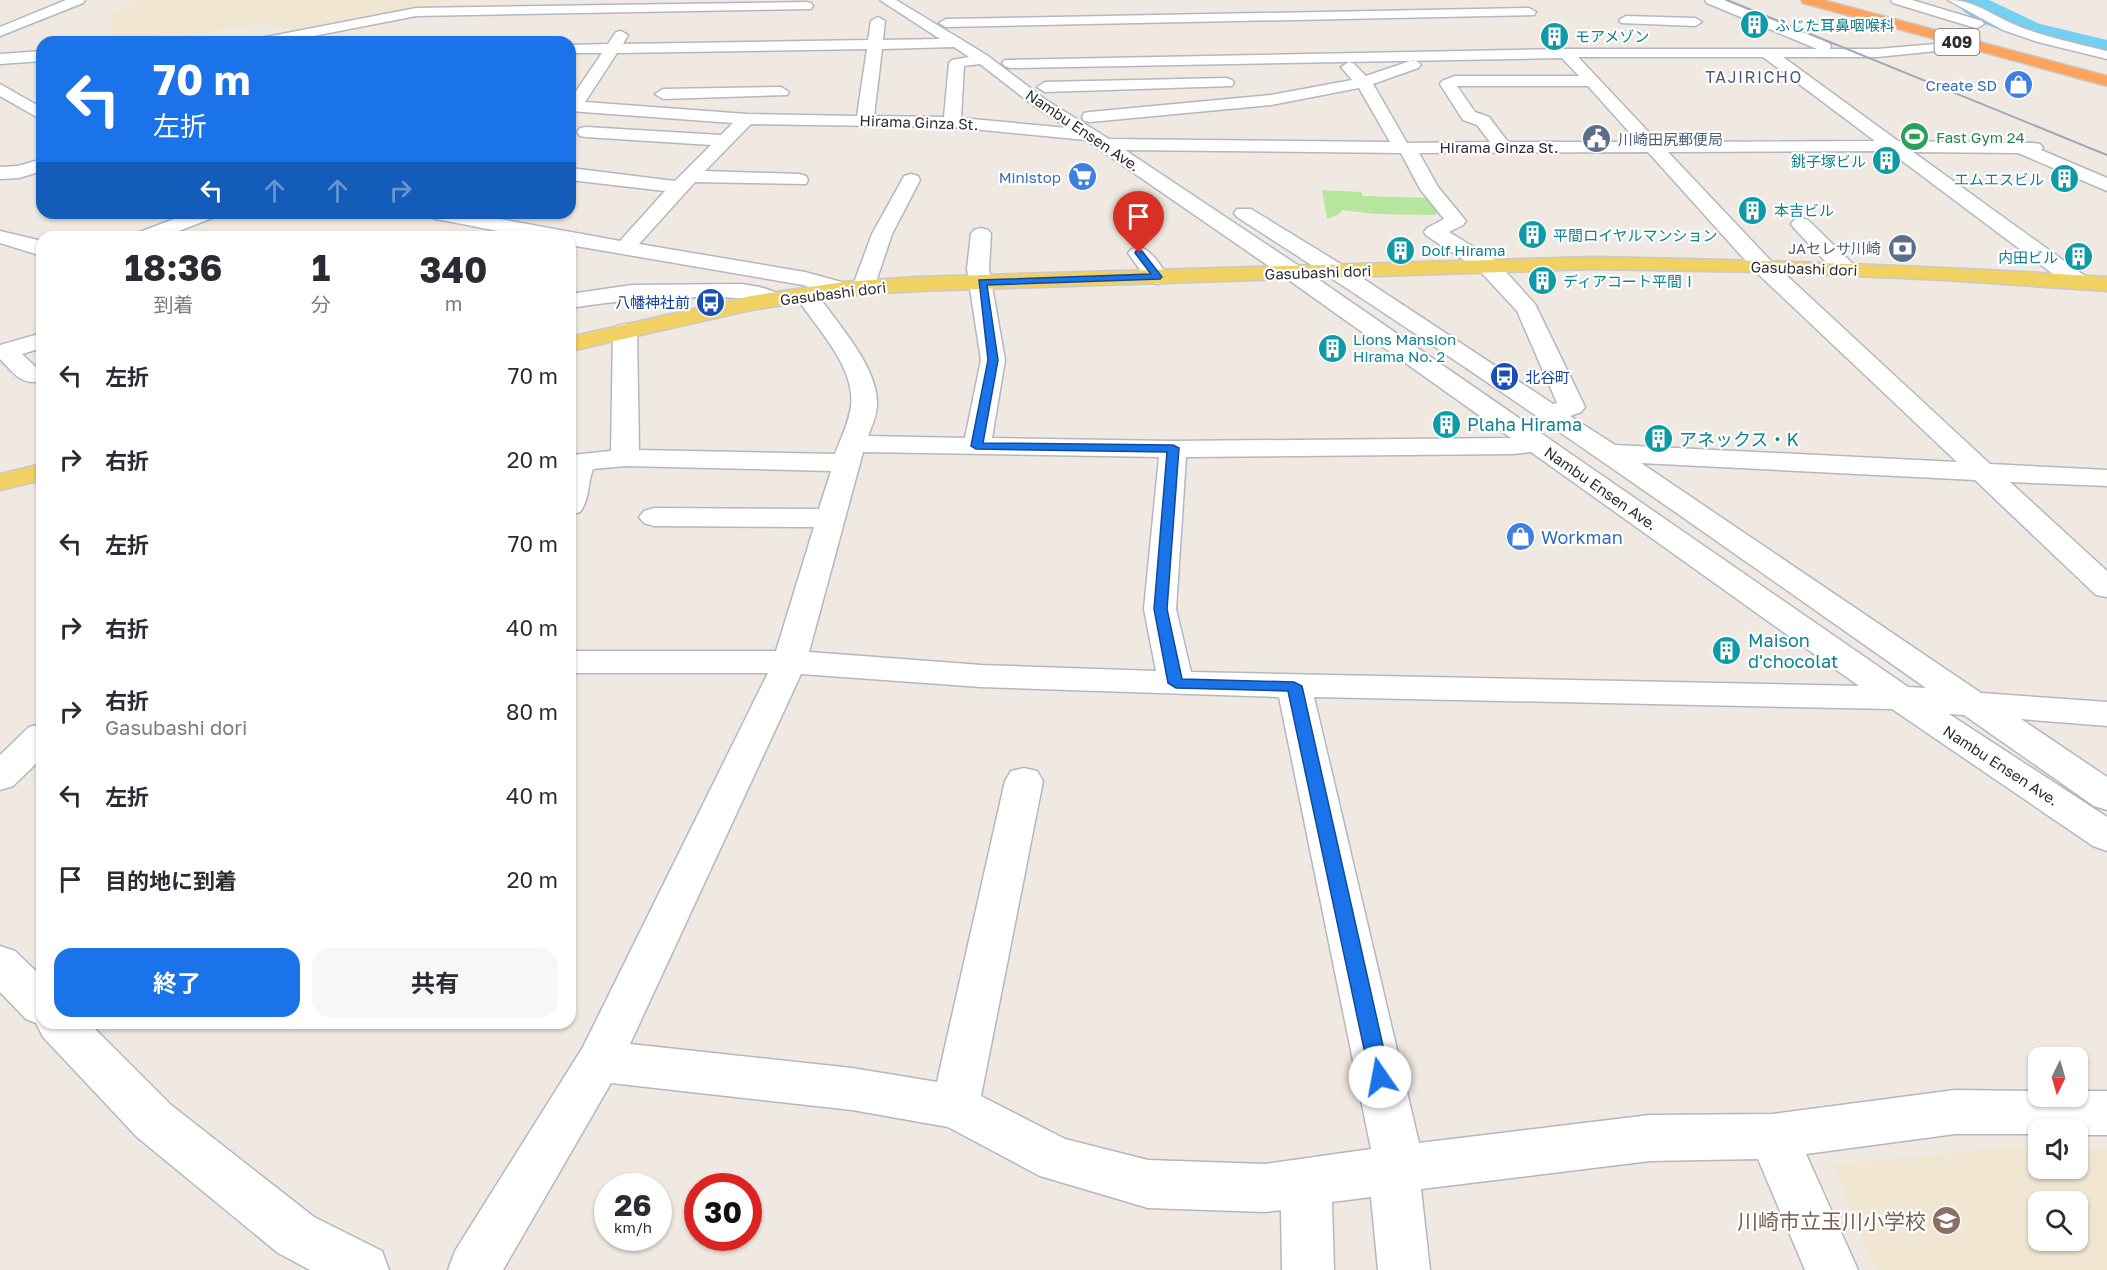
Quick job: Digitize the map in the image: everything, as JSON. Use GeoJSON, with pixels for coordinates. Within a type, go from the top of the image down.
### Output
{"type":"FeatureCollection","features":[{"type":"Feature","properties":{"kind":"highway","name":"409"},"geometry":{"type":"LineString","coordinates":[[1808,0],[2107,81]]}},
{"type":"Feature","properties":{"kind":"main road","name":"Gasubashi dori"},"geometry":{"type":"LineString","coordinates":[[576,343],[772,300],[853,289],[982,282],[1603,263],[1845,269],[2107,284]]}},
{"type":"Feature","properties":{"kind":"main road"},"geometry":{"type":"LineString","coordinates":[[0,482],[36,473]]}},
{"type":"Feature","properties":{"kind":"street"},"geometry":{"type":"LineString","coordinates":[[0,32],[78,0]]}},
{"type":"Feature","properties":{"kind":"street"},"geometry":{"type":"LineString","coordinates":[[291,36],[469,0]]}},
{"type":"Feature","properties":{"kind":"street"},"geometry":{"type":"LineString","coordinates":[[1295,0],[1319,29]]}},
{"type":"Feature","properties":{"kind":"street"},"geometry":{"type":"LineString","coordinates":[[1712,0],[1840,52]]}},
{"type":"Feature","properties":{"kind":"street"},"geometry":{"type":"LineString","coordinates":[[1898,0],[2049,50]]}},
{"type":"Feature","properties":{"kind":"street"},"geometry":{"type":"LineString","coordinates":[[1955,0],[2018,31],[2107,55]]}},
{"type":"Feature","properties":{"kind":"street"},"geometry":{"type":"LineString","coordinates":[[1110,1],[1157,109]]}},
{"type":"Feature","properties":{"kind":"street"},"geometry":{"type":"LineString","coordinates":[[395,32],[420,10],[642,4],[807,3],[796,40]]}},
{"type":"Feature","properties":{"kind":"street"},"geometry":{"type":"LineString","coordinates":[[865,121],[878,18],[897,3]]}},
{"type":"Feature","properties":{"kind":"street","name":"Nambu Ensen Ave."},"geometry":{"type":"LineString","coordinates":[[897,3],[951,20],[1040,103],[1095,132],[1137,145],[1194,182]]}},
{"type":"Feature","properties":{"kind":"street","name":"Nambu Ensen Ave."},"geometry":{"type":"LineString","coordinates":[[897,3],[1010,63],[1045,87],[1095,132],[1535,443],[1900,698],[2107,836]]}},
{"type":"Feature","properties":{"kind":"street"},"geometry":{"type":"LineString","coordinates":[[576,102],[612,48],[632,28],[642,4]]}},
{"type":"Feature","properties":{"kind":"street"},"geometry":{"type":"LineString","coordinates":[[1617,4],[1645,53]]}},
{"type":"Feature","properties":{"kind":"street"},"geometry":{"type":"LineString","coordinates":[[951,20],[1119,20],[1308,16],[1530,6]]}},
{"type":"Feature","properties":{"kind":"street"},"geometry":{"type":"LineString","coordinates":[[1504,27],[1530,6]]}},
{"type":"Feature","properties":{"kind":"street"},"geometry":{"type":"LineString","coordinates":[[1629,25],[1695,22]]}},
{"type":"Feature","properties":{"kind":"street"},"geometry":{"type":"LineString","coordinates":[[1629,25],[1670,30]]}},
{"type":"Feature","properties":{"kind":"street"},"geometry":{"type":"LineString","coordinates":[[603,28],[632,28]]}},
{"type":"Feature","properties":{"kind":"street"},"geometry":{"type":"LineString","coordinates":[[576,49],[796,40],[977,46]]}},
{"type":"Feature","properties":{"kind":"street"},"geometry":{"type":"LineString","coordinates":[[1095,132],[1157,109],[1254,109],[1271,100],[1361,81],[1445,55],[1475,41]]}},
{"type":"Feature","properties":{"kind":"street"},"geometry":{"type":"LineString","coordinates":[[1010,63],[1131,50],[1336,50],[1445,55],[1880,53],[1966,44]]}},
{"type":"Feature","properties":{"kind":"street"},"geometry":{"type":"LineString","coordinates":[[952,122],[957,63],[977,46]]}},
{"type":"Feature","properties":{"kind":"street"},"geometry":{"type":"LineString","coordinates":[[1336,50],[1361,81],[1430,189],[1456,221],[1434,232],[1487,265],[1527,309],[1541,350],[1572,407],[1548,414]]}},
{"type":"Feature","properties":{"kind":"street"},"geometry":{"type":"LineString","coordinates":[[1566,53],[1763,266],[2107,588]]}},
{"type":"Feature","properties":{"kind":"street"},"geometry":{"type":"LineString","coordinates":[[1767,53],[1810,79],[1894,146],[2077,281]]}},
{"type":"Feature","properties":{"kind":"street"},"geometry":{"type":"LineString","coordinates":[[0,59],[36,56]]}},
{"type":"Feature","properties":{"kind":"street"},"geometry":{"type":"LineString","coordinates":[[579,72],[621,71]]}},
{"type":"Feature","properties":{"kind":"street"},"geometry":{"type":"LineString","coordinates":[[1286,82],[1361,81]]}},
{"type":"Feature","properties":{"kind":"street"},"geometry":{"type":"LineString","coordinates":[[1502,147],[1483,121],[1469,116],[1448,84],[1455,81],[1592,81]]}},
{"type":"Feature","properties":{"kind":"street"},"geometry":{"type":"LineString","coordinates":[[1045,87],[1240,83]]}},
{"type":"Feature","properties":{"kind":"street"},"geometry":{"type":"LineString","coordinates":[[576,103],[784,84],[773,120]]}},
{"type":"Feature","properties":{"kind":"street"},"geometry":{"type":"LineString","coordinates":[[5,92],[31,91]]}},
{"type":"Feature","properties":{"kind":"street"},"geometry":{"type":"LineString","coordinates":[[5,92],[36,111]]}},
{"type":"Feature","properties":{"kind":"street","name":"Hirama Ginza St."},"geometry":{"type":"LineString","coordinates":[[576,103],[747,119],[952,122],[1095,132],[1137,145],[1404,148],[1653,146],[2026,148],[2107,185]]}},
{"type":"Feature","properties":{"kind":"street"},"geometry":{"type":"LineString","coordinates":[[624,249],[684,182],[747,119]]}},
{"type":"Feature","properties":{"kind":"street"},"geometry":{"type":"LineString","coordinates":[[586,132],[725,141]]}},
{"type":"Feature","properties":{"kind":"street"},"geometry":{"type":"LineString","coordinates":[[0,173],[19,172],[36,167]]}},
{"type":"Feature","properties":{"kind":"street"},"geometry":{"type":"LineString","coordinates":[[576,174],[684,182],[799,180]]}},
{"type":"Feature","properties":{"kind":"street"},"geometry":{"type":"LineString","coordinates":[[576,248],[596,244],[779,271],[853,289],[911,180]]}},
{"type":"Feature","properties":{"kind":"street","name":"Nambu Ensen Ave."},"geometry":{"type":"LineString","coordinates":[[1231,205],[1269,221],[1336,271],[1608,453],[2107,796]]}},
{"type":"Feature","properties":{"kind":"street"},"geometry":{"type":"LineString","coordinates":[[160,231],[192,219]]}},
{"type":"Feature","properties":{"kind":"street"},"geometry":{"type":"LineString","coordinates":[[467,219],[530,231]]}},
{"type":"Feature","properties":{"kind":"street"},"geometry":{"type":"LineString","coordinates":[[1801,224],[1845,269]]}},
{"type":"Feature","properties":{"kind":"street"},"geometry":{"type":"LineString","coordinates":[[976,446],[993,360],[982,282],[978,269],[981,234]]}},
{"type":"Feature","properties":{"kind":"street"},"geometry":{"type":"LineString","coordinates":[[0,237],[36,247]]}},
{"type":"Feature","properties":{"kind":"street"},"geometry":{"type":"LineString","coordinates":[[1139,253],[1157,277]]}},
{"type":"Feature","properties":{"kind":"street"},"geometry":{"type":"LineString","coordinates":[[576,300],[632,292],[741,291],[752,292],[772,300]]}},
{"type":"Feature","properties":{"kind":"street"},"geometry":{"type":"LineString","coordinates":[[474,1270],[599,1061],[790,662],[864,404],[860,376],[806,295]]}},
{"type":"Feature","properties":{"kind":"street"},"geometry":{"type":"LineString","coordinates":[[625,331],[625,458]]}},
{"type":"Feature","properties":{"kind":"street"},"geometry":{"type":"LineString","coordinates":[[36,342],[6,351],[36,374]]}},
{"type":"Feature","properties":{"kind":"street"},"geometry":{"type":"LineString","coordinates":[[0,381],[36,375]]}},
{"type":"Feature","properties":{"kind":"street"},"geometry":{"type":"LineString","coordinates":[[576,476],[582,461],[625,458],[849,454],[976,446],[1173,448],[1514,446],[1535,443]]}},
{"type":"Feature","properties":{"kind":"street"},"geometry":{"type":"LineString","coordinates":[[1173,448],[1160,609],[1176,683]]}},
{"type":"Feature","properties":{"kind":"street"},"geometry":{"type":"LineString","coordinates":[[1608,453],[2107,478]]}},
{"type":"Feature","properties":{"kind":"street"},"geometry":{"type":"LineString","coordinates":[[654,517],[832,518]]}},
{"type":"Feature","properties":{"kind":"street"},"geometry":{"type":"LineString","coordinates":[[576,666],[790,662],[981,676],[1176,683],[1900,698],[2107,714]]}},
{"type":"Feature","properties":{"kind":"street"},"geometry":{"type":"LineString","coordinates":[[1294,686],[1397,1169],[1404,1270]]}},
{"type":"Feature","properties":{"kind":"street"},"geometry":{"type":"LineString","coordinates":[[0,777],[36,742]]}},
{"type":"Feature","properties":{"kind":"street"},"geometry":{"type":"LineString","coordinates":[[955,1107],[1024,781]]}},
{"type":"Feature","properties":{"kind":"street"},"geometry":{"type":"LineString","coordinates":[[0,964],[36,1000]]}},
{"type":"Feature","properties":{"kind":"street"},"geometry":{"type":"LineString","coordinates":[[65,1029],[154,1121],[296,1235],[363,1270]]}},
{"type":"Feature","properties":{"kind":"street"},"geometry":{"type":"LineString","coordinates":[[599,1061],[852,1089],[955,1107],[1058,1160],[1148,1184],[1266,1188],[1397,1169],[1650,1138],[1773,1136],[1955,1112],[2107,1113]]}},
{"type":"Feature","properties":{"kind":"street"},"geometry":{"type":"LineString","coordinates":[[1773,1136],[1832,1270]]}},
{"type":"Feature","properties":{"kind":"street"},"geometry":{"type":"LineString","coordinates":[[1306,1182],[1308,1270]]}},
{"type":"Feature","properties":{"kind":"shaded area"},"geometry":{"type":"Polygon","coordinates":[[[100,0],[455,0],[296,32],[267,23],[203,33],[112,36],[112,16],[134,1],[100,0]]]}},
{"type":"Feature","properties":{"kind":"shaded area","name":"川崎市立玉川小学校"},"geometry":{"type":"Polygon","coordinates":[[[2002,1148],[2028,1149],[2028,1179],[2088,1179],[2088,1150],[2107,1150],[2107,1270],[1875,1270],[1833,1165],[2002,1148]]]}},
{"type":"Feature","properties":{"kind":"green space"},"geometry":{"type":"Polygon","coordinates":[[[1322,190],[1361,192],[1363,196],[1430,198],[1438,210],[1436,215],[1375,214],[1342,210],[1339,214],[1327,219],[1322,190]]]}},
{"type":"Feature","properties":{"kind":"waterway"},"geometry":{"type":"LineString","coordinates":[[1967,0],[2005,21],[2030,31],[2107,50]]}},
{"type":"Feature","properties":{"kind":"railway"},"geometry":{"type":"LineString","coordinates":[[1727,0],[2107,155]]}},
{"type":"Feature","properties":{"kind":"place","name":"ふじた耳鼻咽喉科"},"geometry":{"type":"Point","coordinates":[1754,25]}},
{"type":"Feature","properties":{"kind":"place","name":"モアメゾン"},"geometry":{"type":"Point","coordinates":[1554,36]}},
{"type":"Feature","properties":{"kind":"place","name":"Create SD"},"geometry":{"type":"Point","coordinates":[2018,85]}},
{"type":"Feature","properties":{"kind":"place","name":"Fast Gym 24"},"geometry":{"type":"Point","coordinates":[1915,137]}},
{"type":"Feature","properties":{"kind":"place","name":"川崎田尻郵便局"},"geometry":{"type":"Point","coordinates":[1597,139]}},
{"type":"Feature","properties":{"kind":"place","name":"銚子塚ビル"},"geometry":{"type":"Point","coordinates":[1887,161]}},
{"type":"Feature","properties":{"kind":"place","name":"Ministop"},"geometry":{"type":"Point","coordinates":[1082,177]}},
{"type":"Feature","properties":{"kind":"place","name":"エムエスビル"},"geometry":{"type":"Point","coordinates":[2065,179]}},
{"type":"Feature","properties":{"kind":"place","name":"本吉ビル"},"geometry":{"type":"Point","coordinates":[1753,210]}},
{"type":"Feature","properties":{"kind":"place","name":"平間ロイヤルマンション"},"geometry":{"type":"Point","coordinates":[1532,235]}},
{"type":"Feature","properties":{"kind":"place","name":"JAセレサ川崎"},"geometry":{"type":"Point","coordinates":[1902,248]}},
{"type":"Feature","properties":{"kind":"place","name":"Dolf Hirama"},"geometry":{"type":"Point","coordinates":[1400,250]}},
{"type":"Feature","properties":{"kind":"place","name":"内田ビル"},"geometry":{"type":"Point","coordinates":[2079,257]}},
{"type":"Feature","properties":{"kind":"place","name":"ディアコート平間Ⅰ"},"geometry":{"type":"Point","coordinates":[1542,281]}},
{"type":"Feature","properties":{"kind":"place","name":"八幡神社前"},"geometry":{"type":"Point","coordinates":[711,302]}},
{"type":"Feature","properties":{"kind":"place","name":"Lions Mansion Hirama No. 2"},"geometry":{"type":"Point","coordinates":[1332,348]}},
{"type":"Feature","properties":{"kind":"place","name":"北谷町"},"geometry":{"type":"Point","coordinates":[1504,377]}},
{"type":"Feature","properties":{"kind":"place","name":"Plaha Hirama"},"geometry":{"type":"Point","coordinates":[1446,424]}},
{"type":"Feature","properties":{"kind":"place","name":"アネックス・K"},"geometry":{"type":"Point","coordinates":[1658,439]}},
{"type":"Feature","properties":{"kind":"place","name":"Workman"},"geometry":{"type":"Point","coordinates":[1520,537]}},
{"type":"Feature","properties":{"kind":"place","name":"Maison d'chocolat"},"geometry":{"type":"Point","coordinates":[1727,650]}},
{"type":"Feature","properties":{"kind":"place","name":"川崎市立玉川小学校"},"geometry":{"type":"Point","coordinates":[1947,1221]}},
{"type":"Feature","properties":{"kind":"district","name":"TAJIRICHO"},"geometry":{"type":"Point","coordinates":[1754,77]}},
{"type":"Feature","properties":{"kind":"route"},"geometry":{"type":"LineString","coordinates":[[1139,253],[1157,277],[982,282],[993,360],[976,446],[1173,448],[1160,609],[1176,683],[1294,686],[1380,1077]]}}]}
